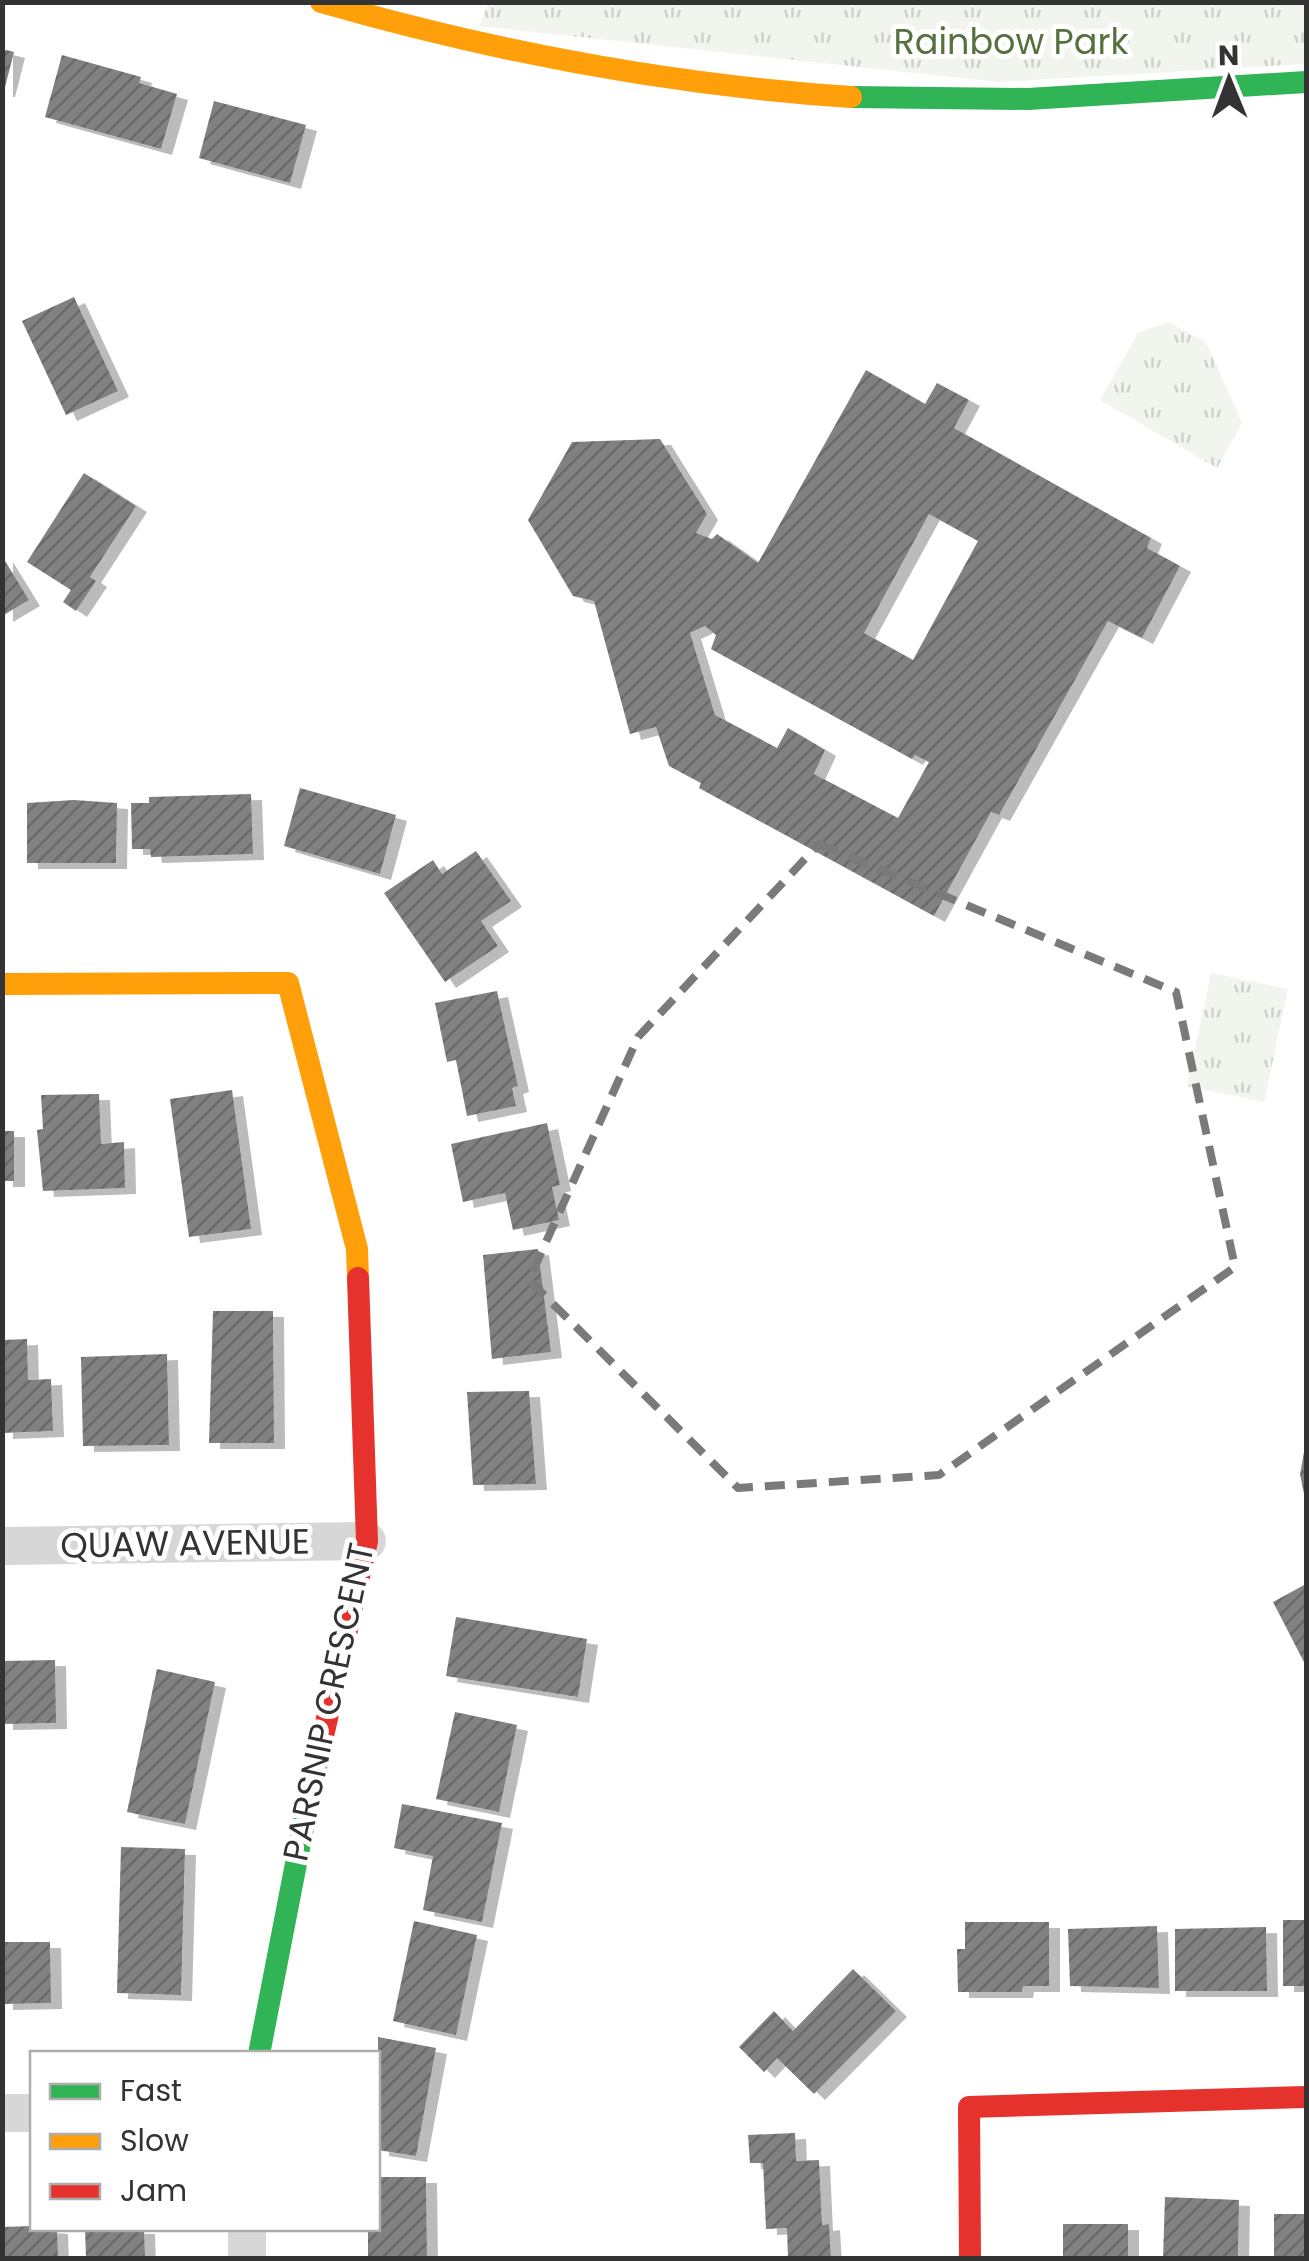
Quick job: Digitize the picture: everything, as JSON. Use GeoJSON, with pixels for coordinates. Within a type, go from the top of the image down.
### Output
{"type":"FeatureCollection","features":[{"type":"Feature","properties":{"kind":"street"},"geometry":{"type":"LineString","coordinates":[[321,2],[477,46],[612,74],[726,88],[933,100],[1306,82]]}},
{"type":"Feature","properties":{"kind":"street","name":"PARSNIP CRESCENT"},"geometry":{"type":"LineString","coordinates":[[2,984],[288,982],[358,1249],[367,1540],[290,1881],[260,2051]]}},
{"type":"Feature","properties":{"kind":"street","name":"QUAW AVENUE"},"geometry":{"type":"LineString","coordinates":[[2,1546],[367,1540]]}},
{"type":"Feature","properties":{"kind":"street"},"geometry":{"type":"LineString","coordinates":[[970,2258],[969,2107],[1306,2097]]}},
{"type":"Feature","properties":{"kind":"street"},"geometry":{"type":"LineString","coordinates":[[2,2113],[30,2113]]}},
{"type":"Feature","properties":{"kind":"street"},"geometry":{"type":"LineString","coordinates":[[246,2258],[247,2231]]}},
{"type":"Feature","properties":{"kind":"highlighted area"},"geometry":{"type":"Polygon","coordinates":[[[819,844],[1176,992],[1235,1267],[939,1475],[738,1488],[529,1280],[638,1037],[819,844]]]}},
{"type":"Feature","properties":{"kind":"green space","name":"Rainbow Park"},"geometry":{"type":"Polygon","coordinates":[[[489,2],[1306,2],[1306,64],[998,82],[479,26],[489,2]]]}},
{"type":"Feature","properties":{"kind":"green space"},"geometry":{"type":"Polygon","coordinates":[[[1168,322],[1206,342],[1242,423],[1217,468],[1100,400],[1138,333],[1168,322]]]}},
{"type":"Feature","properties":{"kind":"green space"},"geometry":{"type":"Polygon","coordinates":[[[1211,973],[1288,989],[1264,1102],[1187,1086],[1211,973]]]}},
{"type":"Feature","properties":{"kind":"building"},"geometry":{"type":"Polygon","coordinates":[[[2,49],[14,52],[4,91],[2,91],[2,49]]]}},
{"type":"Feature","properties":{"kind":"building"},"geometry":{"type":"Polygon","coordinates":[[[62,55],[141,77],[139,83],[177,94],[161,149],[45,117],[62,55]]]}},
{"type":"Feature","properties":{"kind":"building"},"geometry":{"type":"Polygon","coordinates":[[[214,101],[306,125],[290,183],[199,158],[214,101]]]}},
{"type":"Feature","properties":{"kind":"building"},"geometry":{"type":"Polygon","coordinates":[[[74,297],[118,391],[66,415],[22,321],[74,297]]]}},
{"type":"Feature","properties":{"kind":"building"},"geometry":{"type":"Polygon","coordinates":[[[866,370],[925,404],[937,383],[969,400],[954,428],[1151,538],[1147,548],[1180,566],[1142,638],[1108,621],[999,815],[991,812],[934,916],[699,788],[701,783],[669,766],[656,727],[630,734],[594,601],[573,596],[528,520],[572,442],[660,439],[707,514],[696,533],[712,539],[717,534],[758,563],[866,370]],[[929,514],[864,633],[913,660],[978,541],[929,514]],[[705,626],[690,633],[715,715],[777,748],[788,728],[825,750],[814,774],[898,818],[929,762],[915,755],[912,759],[711,649],[716,635],[705,626]]]}},
{"type":"Feature","properties":{"kind":"building"},"geometry":{"type":"Polygon","coordinates":[[[84,473],[136,506],[90,577],[96,581],[76,611],[63,602],[71,590],[27,562],[84,473]]]}},
{"type":"Feature","properties":{"kind":"building"},"geometry":{"type":"Polygon","coordinates":[[[2,556],[29,600],[2,616],[2,556]]]}},
{"type":"Feature","properties":{"kind":"building"},"geometry":{"type":"Polygon","coordinates":[[[300,788],[396,815],[380,874],[284,846],[300,788]]]}},
{"type":"Feature","properties":{"kind":"building"},"geometry":{"type":"Polygon","coordinates":[[[251,794],[253,854],[151,857],[150,849],[132,849],[131,803],[149,803],[149,797],[251,794]]]}},
{"type":"Feature","properties":{"kind":"building"},"geometry":{"type":"Polygon","coordinates":[[[27,803],[117,803],[116,863],[27,863],[27,803]]]}},
{"type":"Feature","properties":{"kind":"building"},"geometry":{"type":"Polygon","coordinates":[[[476,851],[511,901],[481,921],[498,946],[445,982],[384,893],[433,860],[442,874],[476,851]]]}},
{"type":"Feature","properties":{"kind":"building"},"geometry":{"type":"Polygon","coordinates":[[[497,991],[518,1086],[512,1088],[516,1106],[467,1116],[456,1060],[447,1062],[435,1003],[497,991]]]}},
{"type":"Feature","properties":{"kind":"building"},"geometry":{"type":"Polygon","coordinates":[[[232,1090],[251,1229],[189,1237],[170,1099],[232,1090]]]}},
{"type":"Feature","properties":{"kind":"building"},"geometry":{"type":"Polygon","coordinates":[[[99,1094],[101,1144],[124,1142],[125,1188],[43,1191],[37,1130],[43,1129],[41,1095],[99,1094]]]}},
{"type":"Feature","properties":{"kind":"building"},"geometry":{"type":"Polygon","coordinates":[[[547,1123],[560,1185],[552,1187],[559,1220],[513,1230],[505,1193],[463,1202],[451,1144],[547,1123]]]}},
{"type":"Feature","properties":{"kind":"building"},"geometry":{"type":"Polygon","coordinates":[[[2,1131],[14,1131],[14,1181],[2,1181],[2,1131]]]}},
{"type":"Feature","properties":{"kind":"building"},"geometry":{"type":"Polygon","coordinates":[[[538,1249],[551,1352],[492,1359],[483,1255],[538,1249]]]}},
{"type":"Feature","properties":{"kind":"building"},"geometry":{"type":"Polygon","coordinates":[[[213,1311],[273,1311],[274,1443],[209,1443],[213,1311]]]}},
{"type":"Feature","properties":{"kind":"building"},"geometry":{"type":"Polygon","coordinates":[[[27,1339],[28,1380],[51,1379],[53,1431],[2,1433],[2,1340],[27,1339]]]}},
{"type":"Feature","properties":{"kind":"building"},"geometry":{"type":"Polygon","coordinates":[[[167,1354],[169,1445],[83,1446],[81,1357],[167,1354]]]}},
{"type":"Feature","properties":{"kind":"building"},"geometry":{"type":"Polygon","coordinates":[[[529,1391],[536,1484],[473,1485],[467,1392],[529,1391]]]}},
{"type":"Feature","properties":{"kind":"building"},"geometry":{"type":"Polygon","coordinates":[[[1306,1447],[1305,1499],[1300,1474],[1306,1447]]]}},
{"type":"Feature","properties":{"kind":"building"},"geometry":{"type":"Polygon","coordinates":[[[1306,1584],[1306,1666],[1273,1602],[1306,1584]]]}},
{"type":"Feature","properties":{"kind":"building"},"geometry":{"type":"Polygon","coordinates":[[[456,1617],[587,1639],[578,1697],[446,1676],[456,1617]]]}},
{"type":"Feature","properties":{"kind":"building"},"geometry":{"type":"Polygon","coordinates":[[[55,1660],[56,1723],[2,1724],[2,1661],[55,1660]]]}},
{"type":"Feature","properties":{"kind":"building"},"geometry":{"type":"Polygon","coordinates":[[[157,1669],[215,1682],[185,1824],[127,1812],[157,1669]]]}},
{"type":"Feature","properties":{"kind":"building"},"geometry":{"type":"Polygon","coordinates":[[[455,1712],[517,1725],[499,1812],[436,1799],[455,1712]]]}},
{"type":"Feature","properties":{"kind":"building"},"geometry":{"type":"Polygon","coordinates":[[[402,1804],[502,1823],[482,1922],[423,1910],[433,1856],[394,1848],[402,1804]]]}},
{"type":"Feature","properties":{"kind":"building"},"geometry":{"type":"Polygon","coordinates":[[[121,1847],[185,1849],[181,1995],[117,1993],[121,1847]]]}},
{"type":"Feature","properties":{"kind":"building"},"geometry":{"type":"Polygon","coordinates":[[[1283,1920],[1306,1920],[1306,1986],[1283,1986],[1283,1920]]]}},
{"type":"Feature","properties":{"kind":"building"},"geometry":{"type":"Polygon","coordinates":[[[414,1921],[477,1935],[456,2035],[393,2021],[414,1921]]]}},
{"type":"Feature","properties":{"kind":"building"},"geometry":{"type":"Polygon","coordinates":[[[965,1922],[1049,1922],[1049,1986],[1023,1986],[1022,1992],[958,1992],[957,1949],[965,1949],[965,1922]]]}},
{"type":"Feature","properties":{"kind":"building"},"geometry":{"type":"Polygon","coordinates":[[[1157,1926],[1159,1988],[1070,1986],[1068,1929],[1157,1926]]]}},
{"type":"Feature","properties":{"kind":"building"},"geometry":{"type":"Polygon","coordinates":[[[1266,1927],[1267,1991],[1175,1991],[1175,1929],[1266,1927]]]}},
{"type":"Feature","properties":{"kind":"building"},"geometry":{"type":"Polygon","coordinates":[[[2,1942],[50,1942],[51,2003],[2,2004],[2,1942]]]}},
{"type":"Feature","properties":{"kind":"building"},"geometry":{"type":"Polygon","coordinates":[[[853,1969],[896,2011],[814,2094],[777,2058],[764,2072],[739,2047],[774,2011],[793,2031],[853,1969]]]}},
{"type":"Feature","properties":{"kind":"building"},"geometry":{"type":"Polygon","coordinates":[[[378,2037],[436,2048],[416,2156],[380,2150],[378,2037]]]}},
{"type":"Feature","properties":{"kind":"building"},"geometry":{"type":"Polygon","coordinates":[[[795,2133],[796,2161],[819,2160],[822,2225],[829,2224],[831,2258],[788,2258],[787,2228],[766,2229],[763,2163],[750,2163],[748,2135],[795,2133]]]}},
{"type":"Feature","properties":{"kind":"building"},"geometry":{"type":"Polygon","coordinates":[[[380,2177],[426,2177],[427,2258],[368,2258],[368,2231],[380,2231],[380,2177]]]}},
{"type":"Feature","properties":{"kind":"building"},"geometry":{"type":"Polygon","coordinates":[[[1165,2197],[1239,2200],[1238,2258],[1163,2258],[1165,2197]]]}},
{"type":"Feature","properties":{"kind":"building"},"geometry":{"type":"Polygon","coordinates":[[[1274,2214],[1306,2214],[1306,2258],[1274,2258],[1274,2214]]]}},
{"type":"Feature","properties":{"kind":"building"},"geometry":{"type":"Polygon","coordinates":[[[1063,2224],[1128,2224],[1128,2258],[1063,2258],[1063,2224]]]}},
{"type":"Feature","properties":{"kind":"building"},"geometry":{"type":"Polygon","coordinates":[[[2,2227],[57,2231],[58,2258],[2,2258],[2,2227]]]}},
{"type":"Feature","properties":{"kind":"building"},"geometry":{"type":"Polygon","coordinates":[[[85,2231],[144,2231],[145,2258],[86,2258],[85,2231]]]}},
{"type":"Feature","properties":{"kind":"traffic: fast"},"geometry":{"type":"LineString","coordinates":[[851,97],[1028,99],[1306,82]]}},
{"type":"Feature","properties":{"kind":"traffic: fast"},"geometry":{"type":"LineString","coordinates":[[260,2051],[307,1807]]}},
{"type":"Feature","properties":{"kind":"traffic: slow"},"geometry":{"type":"LineString","coordinates":[[321,2],[583,64],[716,84],[851,97]]}},
{"type":"Feature","properties":{"kind":"traffic: slow"},"geometry":{"type":"LineString","coordinates":[[2,984],[288,983],[357,1249],[358,1278]]}},
{"type":"Feature","properties":{"kind":"traffic: jam"},"geometry":{"type":"LineString","coordinates":[[307,1807],[367,1541],[358,1278]]}},
{"type":"Feature","properties":{"kind":"traffic: jam"},"geometry":{"type":"LineString","coordinates":[[970,2258],[969,2107],[1306,2097]]}}]}
